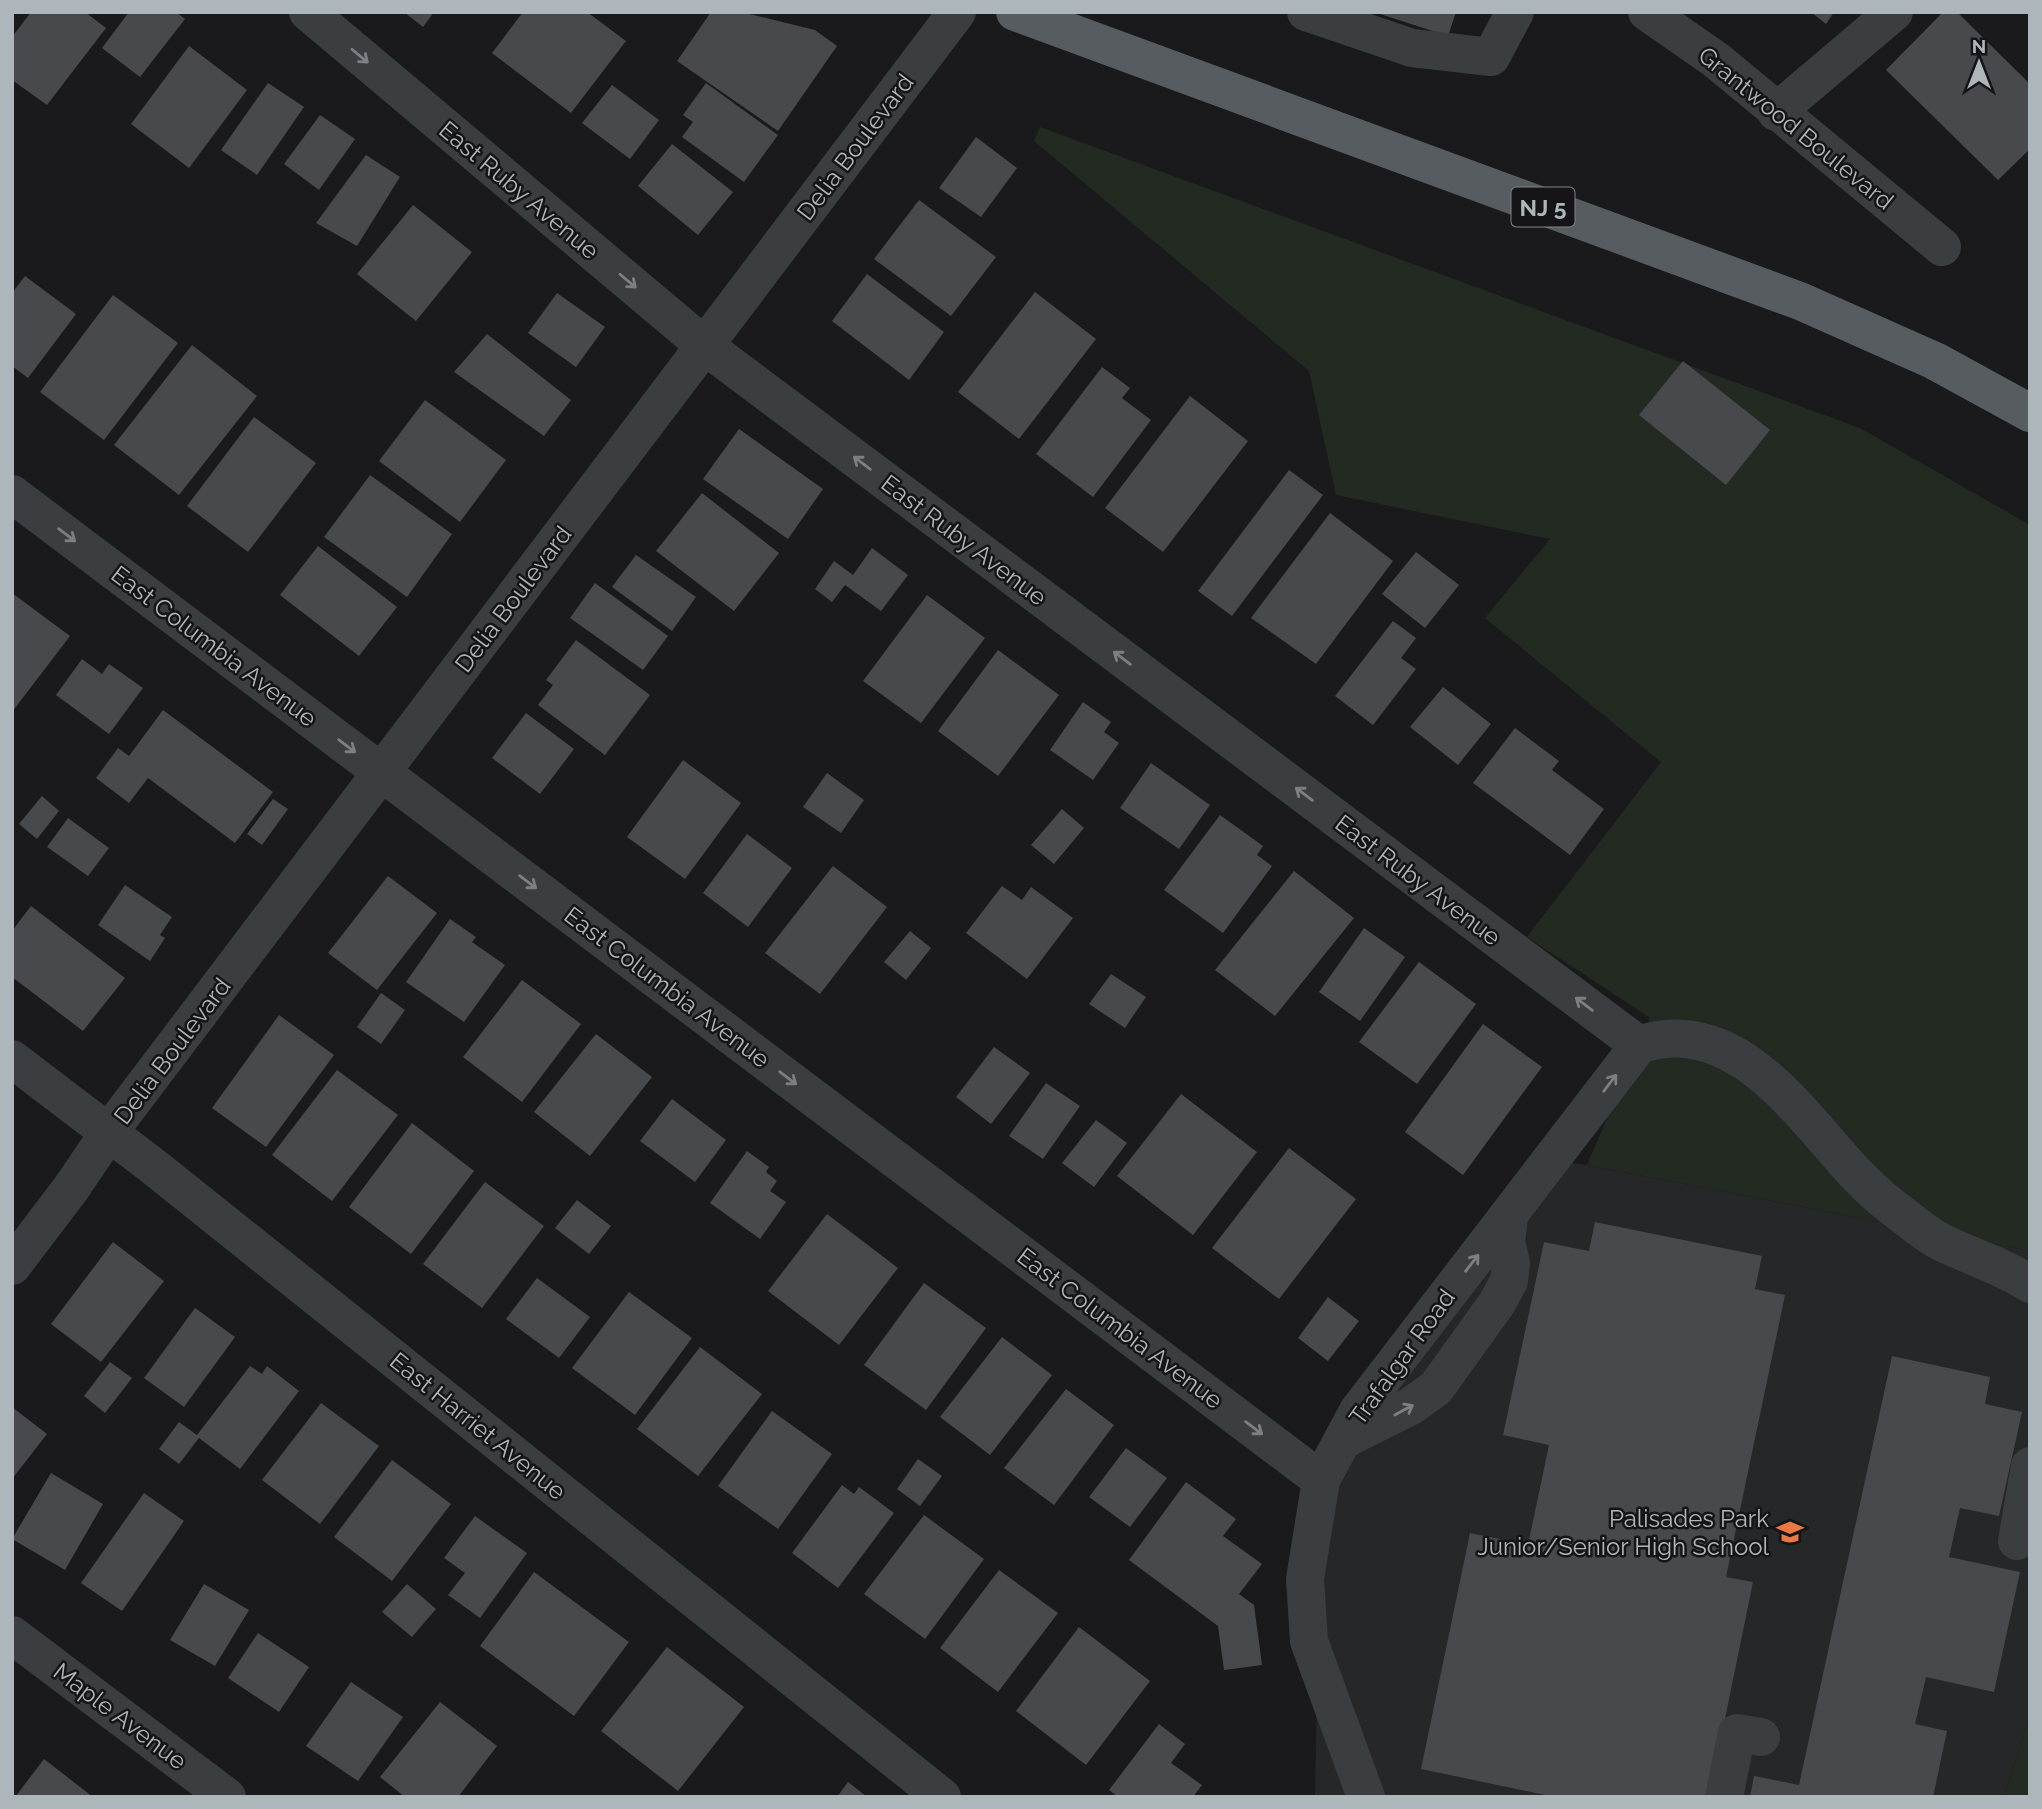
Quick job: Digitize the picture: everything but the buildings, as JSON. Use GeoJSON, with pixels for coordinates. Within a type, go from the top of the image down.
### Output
{"type":"FeatureCollection","features":[{"type":"Feature","properties":{"kind":"main road","name":"NJ 5"},"geometry":{"type":"LineString","coordinates":[[1031,18],[1800,301],[1935,361],[2030,413]]}},
{"type":"Feature","properties":{"kind":"street","name":"East Ruby Avenue"},"geometry":{"type":"LineString","coordinates":[[308,12],[705,346],[1639,1045]]}},
{"type":"Feature","properties":{"kind":"street","name":"Delia Boulevard"},"geometry":{"type":"LineString","coordinates":[[12,1266],[72,1187],[109,1132],[957,12]]}},
{"type":"Feature","properties":{"kind":"street"},"geometry":{"type":"LineString","coordinates":[[1306,12],[1412,48],[1491,57],[1515,12]]}},
{"type":"Feature","properties":{"kind":"street","name":"Grantwood Boulevard"},"geometry":{"type":"LineString","coordinates":[[1647,12],[1716,60],[1942,247]]}},
{"type":"Feature","properties":{"kind":"street"},"geometry":{"type":"LineString","coordinates":[[1776,112],[1894,12]]}},
{"type":"Feature","properties":{"kind":"street","name":"East Columbia Avenue"},"geometry":{"type":"LineString","coordinates":[[12,494],[1321,1480]]}},
{"type":"Feature","properties":{"kind":"street"},"geometry":{"type":"LineString","coordinates":[[1639,1045],[1654,1040],[1692,1038],[1717,1045],[1745,1061],[1771,1081],[1858,1177],[1908,1220],[1941,1242],[2030,1284]]}},
{"type":"Feature","properties":{"kind":"street","name":"Trafalgar Road"},"geometry":{"type":"LineString","coordinates":[[1366,1797],[1310,1641],[1305,1579],[1321,1480],[1358,1411],[1639,1045]]}},
{"type":"Feature","properties":{"kind":"street","name":"East Harriet Avenue"},"geometry":{"type":"LineString","coordinates":[[12,1059],[109,1132],[942,1797]]}},
{"type":"Feature","properties":{"kind":"street"},"geometry":{"type":"LineString","coordinates":[[2017,1541],[2030,1466]]}},
{"type":"Feature","properties":{"kind":"street","name":"Maple Avenue"},"geometry":{"type":"LineString","coordinates":[[12,1635],[227,1797]]}},
{"type":"Feature","properties":{"kind":"street"},"geometry":{"type":"LineString","coordinates":[[1724,1797],[1737,1733],[1761,1737]]}},
{"type":"Feature","properties":{"kind":"shaded area"},"geometry":{"type":"Polygon","coordinates":[[[1040,127],[1860,428],[2030,525],[2030,1251],[1587,1165],[1650,1018],[1527,937],[1661,762],[1485,618],[1550,539],[1336,495],[1309,371],[1034,141],[1040,127]]]}},
{"type":"Feature","properties":{"kind":"shaded area"},"geometry":{"type":"Polygon","coordinates":[[[1551,1160],[2030,1251],[2030,1714],[2004,1797],[1315,1797],[1321,1480],[1551,1160]]]}},
{"type":"Feature","properties":{"kind":"shaded area"},"geometry":{"type":"Polygon","coordinates":[[[2030,1714],[2030,1797],[2004,1797],[2030,1714]]]}},
{"type":"Feature","properties":{"kind":"place","name":"Palisades Park Junior/Senior High School"},"geometry":{"type":"Point","coordinates":[1790,1532]}}]}
